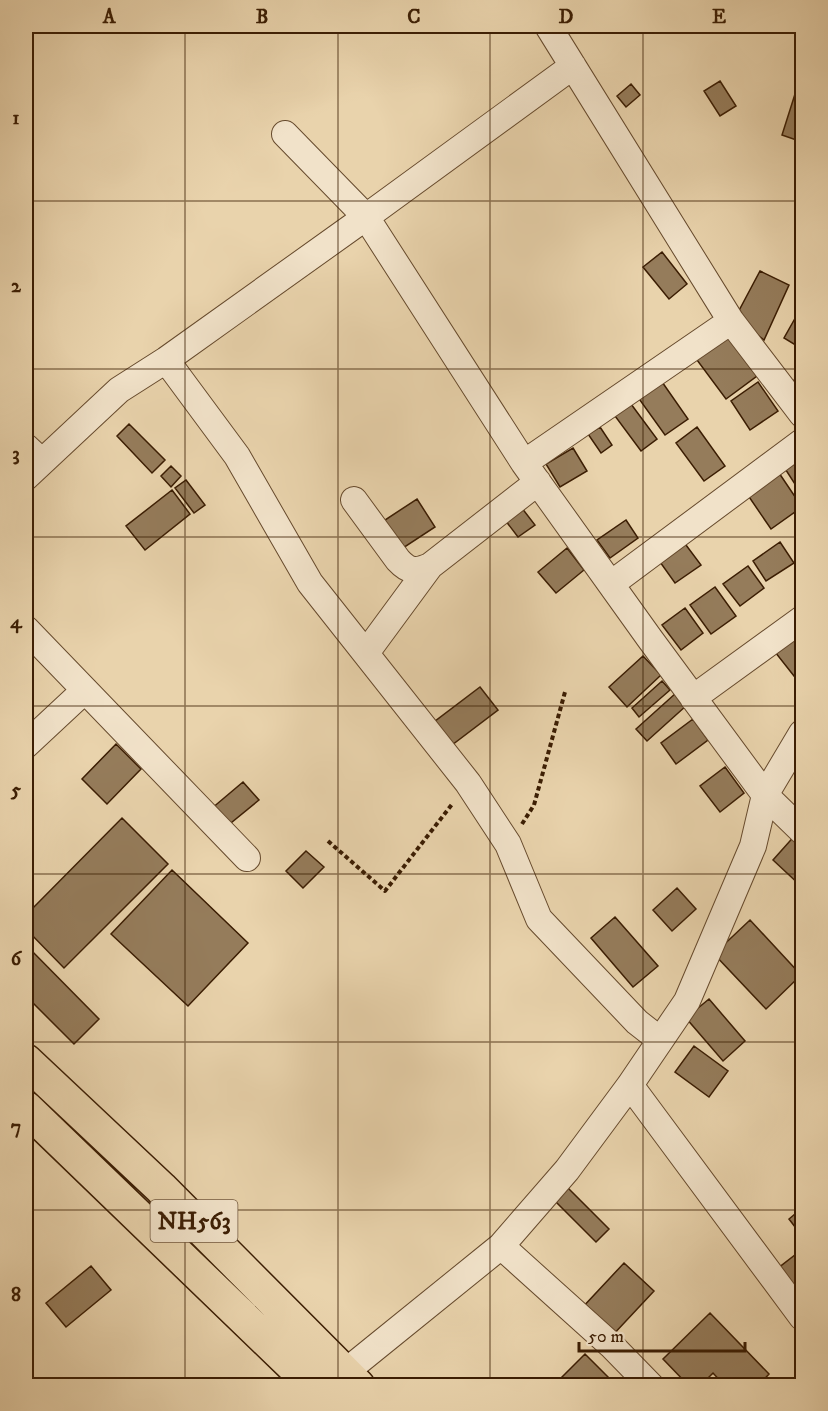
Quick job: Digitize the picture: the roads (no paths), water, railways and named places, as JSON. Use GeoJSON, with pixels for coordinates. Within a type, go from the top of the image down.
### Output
{"type":"FeatureCollection","features":[{"type":"Feature","properties":{"kind":"highway","name":"NH563"},"geometry":{"type":"LineString","coordinates":[[26,1062],[161,1188],[344,1381]]}},
{"type":"Feature","properties":{"kind":"highway","name":"NH563"},"geometry":{"type":"LineString","coordinates":[[26,1108],[314,1386]]}},
{"type":"Feature","properties":{"kind":"street"},"geometry":{"type":"LineString","coordinates":[[548,26],[731,321],[802,414]]}},
{"type":"Feature","properties":{"kind":"street"},"geometry":{"type":"LineString","coordinates":[[31,462],[119,390],[166,360],[573,66]]}},
{"type":"Feature","properties":{"kind":"street"},"geometry":{"type":"LineString","coordinates":[[285,134],[366,217],[531,472],[765,795],[802,831]]}},
{"type":"Feature","properties":{"kind":"street"},"geometry":{"type":"LineString","coordinates":[[366,653],[430,566],[531,472],[731,321]]}},
{"type":"Feature","properties":{"kind":"street"},"geometry":{"type":"LineString","coordinates":[[166,360],[237,456],[310,583],[468,783],[508,844],[539,919],[637,1022],[660,1040]]}},
{"type":"Feature","properties":{"kind":"street"},"geometry":{"type":"LineString","coordinates":[[611,584],[802,442]]}},
{"type":"Feature","properties":{"kind":"street"},"geometry":{"type":"LineString","coordinates":[[354,500],[405,567],[418,571],[430,566]]}},
{"type":"Feature","properties":{"kind":"street"},"geometry":{"type":"LineString","coordinates":[[693,698],[802,619]]}},
{"type":"Feature","properties":{"kind":"street"},"geometry":{"type":"LineString","coordinates":[[26,629],[247,858]]}},
{"type":"Feature","properties":{"kind":"street"},"geometry":{"type":"LineString","coordinates":[[26,745],[85,690]]}},
{"type":"Feature","properties":{"kind":"street"},"geometry":{"type":"LineString","coordinates":[[344,1381],[501,1246],[567,1170],[630,1084],[687,1001],[753,846],[765,795],[802,733]]}},
{"type":"Feature","properties":{"kind":"street"},"geometry":{"type":"LineString","coordinates":[[630,1084],[802,1317]]}},
{"type":"Feature","properties":{"kind":"street"},"geometry":{"type":"LineString","coordinates":[[501,1246],[610,1345],[651,1386]]}}]}
